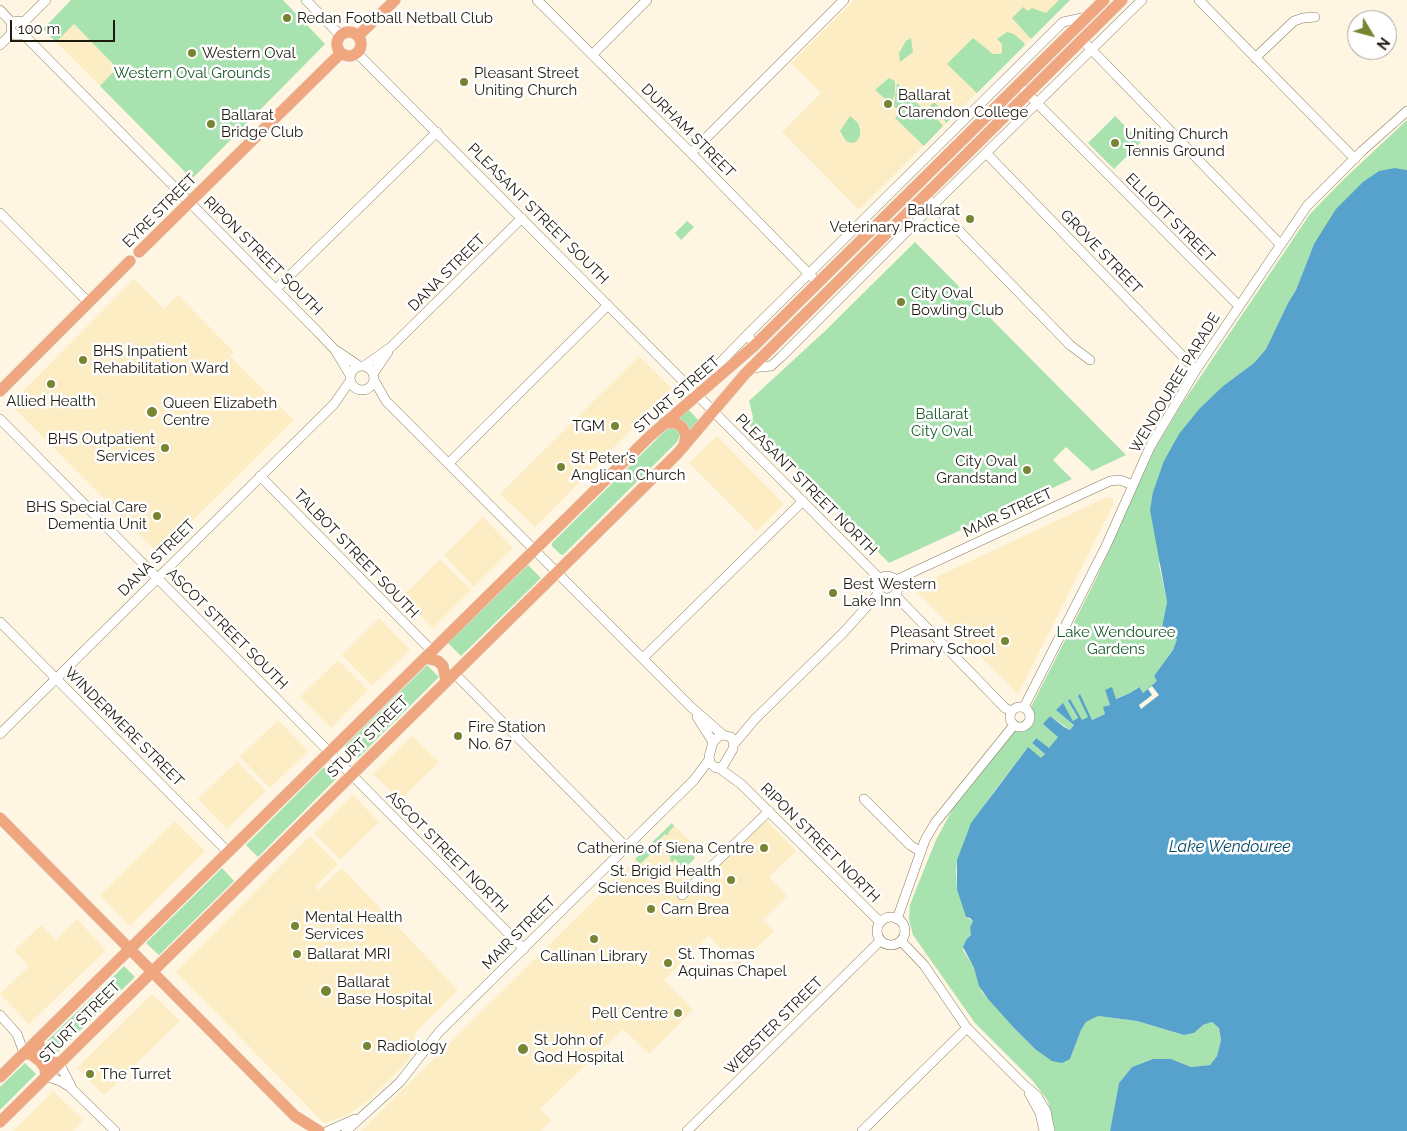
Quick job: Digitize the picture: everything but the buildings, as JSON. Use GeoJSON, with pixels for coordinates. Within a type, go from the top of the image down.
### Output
{"type":"FeatureCollection","features":[{"type":"Feature","properties":{"kind":"main road"},"geometry":{"type":"LineString","coordinates":[[358,36],[395,0]]}},
{"type":"Feature","properties":{"kind":"main road","name":"STURT STREET"},"geometry":{"type":"LineString","coordinates":[[0,1077],[664,423],[698,396],[754,346],[1104,0]]}},
{"type":"Feature","properties":{"kind":"main road","name":"STURT STREET"},"geometry":{"type":"LineString","coordinates":[[0,1122],[684,446],[751,368],[1122,0]]}},
{"type":"Feature","properties":{"kind":"main road"},"geometry":{"type":"LineString","coordinates":[[350,32],[358,36],[362,45],[357,53],[349,56],[341,53],[338,44],[341,36],[350,32]]}},
{"type":"Feature","properties":{"kind":"main road","name":"EYRE STREET"},"geometry":{"type":"LineString","coordinates":[[140,252],[341,53]]}},
{"type":"Feature","properties":{"kind":"main road","name":"EYRE STREET"},"geometry":{"type":"LineString","coordinates":[[0,391],[130,261]]}},
{"type":"Feature","properties":{"kind":"main road"},"geometry":{"type":"LineString","coordinates":[[664,423],[673,422],[682,427],[686,435],[684,446]]}},
{"type":"Feature","properties":{"kind":"main road"},"geometry":{"type":"LineString","coordinates":[[432,650],[447,661],[454,674],[446,674],[432,650]]}},
{"type":"Feature","properties":{"kind":"main road"},"geometry":{"type":"LineString","coordinates":[[0,818],[295,1116],[319,1131]]}},
{"type":"Feature","properties":{"kind":"main road"},"geometry":{"type":"LineString","coordinates":[[37,1040],[43,1054],[52,1062],[59,1063]]}},
{"type":"Feature","properties":{"kind":"main road"},"geometry":{"type":"LineString","coordinates":[[24,1053],[34,1056],[40,1061],[46,1070],[46,1076]]}},
{"type":"Feature","properties":{"kind":"main road"},"geometry":{"type":"LineString","coordinates":[[295,1116],[303,1131]]}},
{"type":"Feature","properties":{"kind":"street"},"geometry":{"type":"LineString","coordinates":[[23,23],[46,0]]}},
{"type":"Feature","properties":{"kind":"street"},"geometry":{"type":"LineString","coordinates":[[306,0],[341,36]]}},
{"type":"Feature","properties":{"kind":"street","name":"DURHAM STREET"},"geometry":{"type":"LineString","coordinates":[[537,0],[593,54],[818,283]]}},
{"type":"Feature","properties":{"kind":"street"},"geometry":{"type":"LineString","coordinates":[[593,54],[647,0]]}},
{"type":"Feature","properties":{"kind":"street"},"geometry":{"type":"LineString","coordinates":[[691,153],[844,0]]}},
{"type":"Feature","properties":{"kind":"street"},"geometry":{"type":"LineString","coordinates":[[751,368],[770,366],[781,357],[1142,0]]}},
{"type":"Feature","properties":{"kind":"street"},"geometry":{"type":"LineString","coordinates":[[1199,0],[1355,159]]}},
{"type":"Feature","properties":{"kind":"street"},"geometry":{"type":"LineString","coordinates":[[0,10],[12,23]]}},
{"type":"Feature","properties":{"kind":"street","name":"STURT STREET"},"geometry":{"type":"LineString","coordinates":[[713,370],[1063,22],[1086,17]]}},
{"type":"Feature","properties":{"kind":"street"},"geometry":{"type":"LineString","coordinates":[[1255,58],[1292,23],[1303,18],[1315,17]]}},
{"type":"Feature","properties":{"kind":"street"},"geometry":{"type":"LineString","coordinates":[[12,23],[19,21],[23,23]]}},
{"type":"Feature","properties":{"kind":"street"},"geometry":{"type":"LineString","coordinates":[[12,23],[10,29],[16,36],[23,34],[25,29],[23,23]]}},
{"type":"Feature","properties":{"kind":"street"},"geometry":{"type":"LineString","coordinates":[[0,45],[12,33]]}},
{"type":"Feature","properties":{"kind":"street","name":"RIPON STREET SOUTH"},"geometry":{"type":"LineString","coordinates":[[23,34],[335,350],[362,366]]}},
{"type":"Feature","properties":{"kind":"street"},"geometry":{"type":"LineString","coordinates":[[1082,40],[1280,244]]}},
{"type":"Feature","properties":{"kind":"street","name":"PLEASANT STREET SOUTH"},"geometry":{"type":"LineString","coordinates":[[357,53],[714,411]]}},
{"type":"Feature","properties":{"kind":"street","name":"ELLIOTT STREET"},"geometry":{"type":"LineString","coordinates":[[1018,85],[1239,306]]}},
{"type":"Feature","properties":{"kind":"street","name":"WENDOUREE PARADE"},"geometry":{"type":"LineString","coordinates":[[1024,707],[1106,546],[1159,430],[1196,370],[1307,206],[1407,111]]}},
{"type":"Feature","properties":{"kind":"street"},"geometry":{"type":"LineString","coordinates":[[276,289],[437,132]]}},
{"type":"Feature","properties":{"kind":"street","name":"GROVE STREET"},"geometry":{"type":"LineString","coordinates":[[986,153],[1196,370]]}},
{"type":"Feature","properties":{"kind":"street"},"geometry":{"type":"LineString","coordinates":[[924,196],[1070,345],[1090,360]]}},
{"type":"Feature","properties":{"kind":"street"},"geometry":{"type":"LineString","coordinates":[[0,213],[89,303]]}},
{"type":"Feature","properties":{"kind":"street","name":"DANA STREET"},"geometry":{"type":"LineString","coordinates":[[362,366],[391,347],[522,218]]}},
{"type":"Feature","properties":{"kind":"street","name":"EYRE STREET"},"geometry":{"type":"LineString","coordinates":[[130,261],[140,252]]}},
{"type":"Feature","properties":{"kind":"street"},"geometry":{"type":"LineString","coordinates":[[449,463],[608,305]]}},
{"type":"Feature","properties":{"kind":"street"},"geometry":{"type":"LineString","coordinates":[[748,334],[754,346]]}},
{"type":"Feature","properties":{"kind":"street","name":"DANA STREET"},"geometry":{"type":"LineString","coordinates":[[374,377],[391,347]]}},
{"type":"Feature","properties":{"kind":"street","name":"RIPON STREET SOUTH"},"geometry":{"type":"LineString","coordinates":[[335,350],[350,378]]}},
{"type":"Feature","properties":{"kind":"street"},"geometry":{"type":"LineString","coordinates":[[386,401],[353,386],[350,378],[353,369],[362,366],[370,368],[386,401],[690,706],[730,738],[734,744]]}},
{"type":"Feature","properties":{"kind":"street"},"geometry":{"type":"LineString","coordinates":[[362,390],[371,386],[374,377]]}},
{"type":"Feature","properties":{"kind":"street","name":"DANA STREET"},"geometry":{"type":"LineString","coordinates":[[0,734],[334,404],[350,378]]}},
{"type":"Feature","properties":{"kind":"street","name":"DANA STREET"},"geometry":{"type":"LineString","coordinates":[[334,404],[362,390]]}},
{"type":"Feature","properties":{"kind":"street","name":"PLEASANT STREET NORTH"},"geometry":{"type":"LineString","coordinates":[[714,411],[879,578]]}},
{"type":"Feature","properties":{"kind":"street","name":"ASCOT STREET SOUTH"},"geometry":{"type":"LineString","coordinates":[[0,419],[352,775]]}},
{"type":"Feature","properties":{"kind":"street","name":"TALBOT STREET SOUTH"},"geometry":{"type":"LineString","coordinates":[[260,476],[432,650]]}},
{"type":"Feature","properties":{"kind":"street","name":"MAIR STREET"},"geometry":{"type":"LineString","coordinates":[[896,580],[1110,481],[1120,480],[1133,485]]}},
{"type":"Feature","properties":{"kind":"street"},"geometry":{"type":"LineString","coordinates":[[644,658],[803,501]]}},
{"type":"Feature","properties":{"kind":"street"},"geometry":{"type":"LineString","coordinates":[[888,575],[896,580],[898,587],[895,594],[886,598],[878,594],[875,587],[879,578],[888,575]]}},
{"type":"Feature","properties":{"kind":"street"},"geometry":{"type":"LineString","coordinates":[[755,719],[725,735],[719,736],[713,742],[709,760],[711,765],[718,768],[727,760],[734,744],[755,719],[842,633],[878,594]]}},
{"type":"Feature","properties":{"kind":"street"},"geometry":{"type":"LineString","coordinates":[[895,594],[1005,708],[1011,711]]}},
{"type":"Feature","properties":{"kind":"street","name":"WINDERMERE STREET"},"geometry":{"type":"LineString","coordinates":[[0,622],[228,852]]}},
{"type":"Feature","properties":{"kind":"street"},"geometry":{"type":"LineString","coordinates":[[454,674],[626,848]]}},
{"type":"Feature","properties":{"kind":"street"},"geometry":{"type":"LineString","coordinates":[[690,706],[713,742]]}},
{"type":"Feature","properties":{"kind":"street"},"geometry":{"type":"LineString","coordinates":[[1017,707],[1024,707],[1030,715],[1029,722],[1024,726],[1014,725],[1010,718],[1011,711],[1017,707]]}},
{"type":"Feature","properties":{"kind":"street"},"geometry":{"type":"LineString","coordinates":[[897,919],[930,830],[1014,725]]}},
{"type":"Feature","properties":{"kind":"street","name":"MAIR STREET"},"geometry":{"type":"LineString","coordinates":[[346,1131],[409,1072],[440,1032],[694,780],[709,760]]}},
{"type":"Feature","properties":{"kind":"street","name":"RIPON STREET NORTH"},"geometry":{"type":"LineString","coordinates":[[727,760],[741,784]]}},
{"type":"Feature","properties":{"kind":"street","name":"MAIR STREET"},"geometry":{"type":"LineString","coordinates":[[694,780],[718,768]]}},
{"type":"Feature","properties":{"kind":"street","name":"RIPON STREET NORTH"},"geometry":{"type":"LineString","coordinates":[[718,768],[741,784],[880,922]]}},
{"type":"Feature","properties":{"kind":"street","name":"ASCOT STREET NORTH"},"geometry":{"type":"LineString","coordinates":[[352,775],[524,949]]}},
{"type":"Feature","properties":{"kind":"street"},"geometry":{"type":"LineString","coordinates":[[864,799],[910,845],[921,852]]}},
{"type":"Feature","properties":{"kind":"street"},"geometry":{"type":"LineString","coordinates":[[682,895],[768,811]]}},
{"type":"Feature","properties":{"kind":"street"},"geometry":{"type":"LineString","coordinates":[[888,918],[897,919],[904,928],[905,933],[901,941],[888,945],[880,940],[877,929],[880,922],[888,918]]}},
{"type":"Feature","properties":{"kind":"street","name":"WEBSTER STREET"},"geometry":{"type":"LineString","coordinates":[[687,1131],[880,940]]}},
{"type":"Feature","properties":{"kind":"street"},"geometry":{"type":"LineString","coordinates":[[901,941],[924,965],[967,1028],[1023,1084],[1036,1094],[1048,1115],[1050,1131]]}},
{"type":"Feature","properties":{"kind":"street"},"geometry":{"type":"LineString","coordinates":[[0,1015],[20,1039],[24,1053]]}},
{"type":"Feature","properties":{"kind":"street"},"geometry":{"type":"LineString","coordinates":[[862,1131],[967,1028]]}},
{"type":"Feature","properties":{"kind":"street"},"geometry":{"type":"LineString","coordinates":[[14,1030],[26,1037],[37,1040]]}},
{"type":"Feature","properties":{"kind":"street"},"geometry":{"type":"LineString","coordinates":[[59,1063],[72,1088]]}},
{"type":"Feature","properties":{"kind":"street"},"geometry":{"type":"LineString","coordinates":[[46,1076],[64,1082],[72,1088],[115,1131]]}},
{"type":"Feature","properties":{"kind":"street"},"geometry":{"type":"LineString","coordinates":[[1023,1084],[1040,1113],[1044,1131]]}},
{"type":"Feature","properties":{"kind":"street","name":"MAIR STREET"},"geometry":{"type":"LineString","coordinates":[[328,1131],[369,1111]]}},
{"type":"Feature","properties":{"kind":"shaded area","name":"Ballarat Clarendon College"},"geometry":{"type":"Polygon","coordinates":[[[854,0],[1070,0],[859,210],[782,132],[821,93],[791,63],[854,0]]]}},
{"type":"Feature","properties":{"kind":"shaded area"},"geometry":{"type":"Polygon","coordinates":[[[73,24],[118,68],[100,86],[56,42],[73,24]]]}},
{"type":"Feature","properties":{"kind":"shaded area","name":"Queen Elizabeth Centre"},"geometry":{"type":"Polygon","coordinates":[[[134,279],[164,309],[178,295],[234,352],[230,356],[294,420],[159,554],[10,404],[134,279]]]}},
{"type":"Feature","properties":{"kind":"shaded area"},"geometry":{"type":"Polygon","coordinates":[[[639,356],[672,389],[535,527],[500,494],[639,356]]]}},
{"type":"Feature","properties":{"kind":"shaded area"},"geometry":{"type":"Polygon","coordinates":[[[717,436],[784,504],[757,531],[689,463],[717,436]]]}},
{"type":"Feature","properties":{"kind":"shaded area","name":"Pleasant Street Primary School"},"geometry":{"type":"Polygon","coordinates":[[[1110,497],[1114,500],[1112,507],[1018,694],[913,588],[1110,497]]]}},
{"type":"Feature","properties":{"kind":"shaded area"},"geometry":{"type":"Polygon","coordinates":[[[483,517],[513,548],[474,587],[444,555],[483,517]]]}},
{"type":"Feature","properties":{"kind":"shaded area"},"geometry":{"type":"Polygon","coordinates":[[[440,559],[471,590],[433,628],[402,597],[440,559]]]}},
{"type":"Feature","properties":{"kind":"shaded area"},"geometry":{"type":"Polygon","coordinates":[[[379,618],[410,650],[372,686],[342,655],[379,618]]]}},
{"type":"Feature","properties":{"kind":"shaded area"},"geometry":{"type":"Polygon","coordinates":[[[338,660],[368,690],[331,728],[300,697],[338,660]]]}},
{"type":"Feature","properties":{"kind":"shaded area"},"geometry":{"type":"Polygon","coordinates":[[[278,720],[308,751],[270,788],[240,757],[278,720]]]}},
{"type":"Feature","properties":{"kind":"shaded area"},"geometry":{"type":"Polygon","coordinates":[[[412,736],[439,762],[400,800],[373,774],[412,736]]]}},
{"type":"Feature","properties":{"kind":"shaded area"},"geometry":{"type":"Polygon","coordinates":[[[237,761],[266,791],[227,829],[198,799],[237,761]]]}},
{"type":"Feature","properties":{"kind":"shaded area"},"geometry":{"type":"Polygon","coordinates":[[[353,795],[379,822],[340,860],[314,833],[353,795]]]}},
{"type":"Feature","properties":{"kind":"shaded area"},"geometry":{"type":"Polygon","coordinates":[[[760,814],[796,851],[769,877],[787,896],[763,920],[774,931],[738,966],[709,936],[664,980],[693,1010],[649,1054],[623,1029],[540,1109],[551,1120],[541,1131],[361,1131],[672,823],[701,852],[684,869],[694,879],[760,814]]]}},
{"type":"Feature","properties":{"kind":"shaded area"},"geometry":{"type":"Polygon","coordinates":[[[175,821],[205,851],[130,926],[100,895],[175,821]]]}},
{"type":"Feature","properties":{"kind":"shaded area","name":"Ballarat Base Hospital"},"geometry":{"type":"Polygon","coordinates":[[[310,836],[338,864],[315,887],[319,890],[342,868],[458,990],[416,1032],[409,1060],[369,1100],[346,1116],[324,1123],[176,972],[310,836]]]}},
{"type":"Feature","properties":{"kind":"shaded area"},"geometry":{"type":"Polygon","coordinates":[[[77,919],[106,950],[29,1024],[0,994],[29,966],[14,951],[41,925],[56,940],[77,919]]]}},
{"type":"Feature","properties":{"kind":"shaded area"},"geometry":{"type":"Polygon","coordinates":[[[152,994],[180,1021],[104,1095],[77,1068],[152,994]]]}},
{"type":"Feature","properties":{"kind":"shaded area"},"geometry":{"type":"Polygon","coordinates":[[[53,1091],[83,1120],[73,1131],[13,1131],[53,1091]]]}},
{"type":"Feature","properties":{"kind":"green space","name":"Western Oval Grounds"},"geometry":{"type":"Polygon","coordinates":[[[71,0],[283,0],[325,44],[192,179],[100,86],[117,68],[74,24],[56,42],[43,29],[71,0]]]}},
{"type":"Feature","properties":{"kind":"green space"},"geometry":{"type":"Polygon","coordinates":[[[1059,0],[1070,0],[1031,39],[1012,18],[1023,7],[1028,11],[1032,8],[1046,13],[1059,0]]]}},
{"type":"Feature","properties":{"kind":"green space"},"geometry":{"type":"Polygon","coordinates":[[[1007,32],[1014,34],[1025,45],[977,93],[947,64],[973,38],[993,54],[1001,54],[1002,44],[997,39],[1007,32]]]}},
{"type":"Feature","properties":{"kind":"green space"},"geometry":{"type":"Polygon","coordinates":[[[911,38],[913,52],[900,62],[899,53],[906,41],[911,38]]]}},
{"type":"Feature","properties":{"kind":"green space"},"geometry":{"type":"Polygon","coordinates":[[[889,78],[895,81],[895,94],[891,104],[875,90],[889,78]]]}},
{"type":"Feature","properties":{"kind":"green space"},"geometry":{"type":"Polygon","coordinates":[[[897,83],[925,111],[934,102],[941,109],[938,120],[943,126],[924,146],[895,118],[900,112],[894,106],[897,83]]]}},
{"type":"Feature","properties":{"kind":"green space"},"geometry":{"type":"Polygon","coordinates":[[[945,110],[952,110],[956,114],[946,123],[942,116],[945,110]]]}},
{"type":"Feature","properties":{"kind":"green space"},"geometry":{"type":"Polygon","coordinates":[[[850,116],[858,123],[860,130],[860,136],[856,142],[852,143],[846,141],[840,131],[850,116]]]}},
{"type":"Feature","properties":{"kind":"green space","name":"Uniting Church Tennis Ground"},"geometry":{"type":"Polygon","coordinates":[[[1115,116],[1141,142],[1114,169],[1088,143],[1115,116]]]}},
{"type":"Feature","properties":{"kind":"green space","name":"Lake Wendouree Gardens"},"geometry":{"type":"Polygon","coordinates":[[[1407,120],[1407,170],[1395,168],[1314,244],[1296,290],[1266,349],[1254,363],[1223,386],[1200,408],[1159,565],[1167,602],[1161,632],[1177,639],[1173,650],[1154,676],[1158,681],[1143,693],[1138,687],[1130,693],[1115,699],[1105,690],[1110,705],[1105,714],[1092,720],[1078,696],[1089,717],[1082,721],[1070,700],[1068,701],[1078,719],[1073,721],[1063,704],[1074,725],[1070,730],[1050,716],[1044,724],[1058,737],[1049,749],[1035,738],[1032,743],[1045,754],[1041,759],[1027,748],[990,797],[966,835],[957,860],[957,890],[966,917],[973,921],[970,927],[972,935],[965,942],[963,950],[974,968],[982,992],[1035,1049],[1070,1059],[1086,1022],[1098,1016],[1137,1021],[1184,1035],[1194,1033],[1203,1025],[1212,1022],[1219,1028],[1221,1040],[1217,1056],[1210,1065],[1191,1067],[1171,1059],[1153,1059],[1132,1067],[1119,1083],[1110,1131],[1055,1131],[1048,1101],[1032,1080],[975,1023],[913,935],[909,919],[910,905],[936,840],[952,810],[1026,717],[1095,581],[1153,452],[1180,407],[1310,214],[1407,120]]]}},
{"type":"Feature","properties":{"kind":"green space"},"geometry":{"type":"Polygon","coordinates":[[[687,221],[694,227],[681,240],[675,233],[687,221]]]}},
{"type":"Feature","properties":{"kind":"green space","name":"Ballarat City Oval"},"geometry":{"type":"Polygon","coordinates":[[[915,242],[1126,455],[1092,471],[1066,447],[1053,460],[1072,479],[889,563],[774,447],[750,426],[753,417],[749,401],[825,331],[915,242]]]}},
{"type":"Feature","properties":{"kind":"green space"},"geometry":{"type":"Polygon","coordinates":[[[688,409],[699,421],[688,435],[674,420],[688,409]]]}},
{"type":"Feature","properties":{"kind":"green space"},"geometry":{"type":"Polygon","coordinates":[[[672,428],[678,431],[680,435],[677,442],[563,555],[560,554],[552,546],[552,543],[666,430],[672,428]]]}},
{"type":"Feature","properties":{"kind":"green space"},"geometry":{"type":"Polygon","coordinates":[[[528,565],[541,578],[461,656],[448,643],[528,565]]]}},
{"type":"Feature","properties":{"kind":"green space"},"geometry":{"type":"Polygon","coordinates":[[[427,665],[439,677],[358,758],[345,746],[427,665]]]}},
{"type":"Feature","properties":{"kind":"green space"},"geometry":{"type":"Polygon","coordinates":[[[324,767],[336,779],[258,857],[246,845],[324,767]]]}},
{"type":"Feature","properties":{"kind":"green space"},"geometry":{"type":"Polygon","coordinates":[[[672,823],[674,826],[669,834],[665,834],[659,840],[653,849],[654,851],[640,864],[635,859],[672,823]]]}},
{"type":"Feature","properties":{"kind":"green space"},"geometry":{"type":"Polygon","coordinates":[[[685,843],[689,845],[687,852],[695,858],[684,869],[675,859],[672,862],[670,860],[671,858],[667,854],[669,852],[666,849],[672,846],[681,855],[683,852],[680,848],[685,843]]]}},
{"type":"Feature","properties":{"kind":"green space"},"geometry":{"type":"Polygon","coordinates":[[[222,868],[234,881],[159,955],[146,943],[222,868]]]}},
{"type":"Feature","properties":{"kind":"green space"},"geometry":{"type":"Polygon","coordinates":[[[124,966],[135,977],[58,1052],[47,1041],[124,966]]]}},
{"type":"Feature","properties":{"kind":"green space"},"geometry":{"type":"Polygon","coordinates":[[[25,1063],[36,1074],[0,1110],[0,1087],[25,1063]]]}},
{"type":"Feature","properties":{"kind":"water","name":"Lake Wendouree"},"geometry":{"type":"Polygon","coordinates":[[[1395,168],[1407,170],[1407,1131],[1110,1131],[1119,1083],[1132,1067],[1153,1059],[1171,1059],[1191,1067],[1210,1065],[1217,1056],[1221,1040],[1219,1028],[1212,1022],[1203,1025],[1194,1033],[1184,1035],[1137,1021],[1098,1016],[1086,1022],[1070,1059],[1062,1063],[1052,1061],[1035,1049],[1014,1028],[979,986],[974,968],[963,947],[971,935],[970,927],[973,921],[966,917],[957,890],[957,860],[971,823],[1028,747],[1041,758],[1045,754],[1032,743],[1036,738],[1049,748],[1058,737],[1043,724],[1050,716],[1070,730],[1074,725],[1056,710],[1063,703],[1073,721],[1078,718],[1068,701],[1070,699],[1082,720],[1088,717],[1078,696],[1080,694],[1092,720],[1105,714],[1103,707],[1110,705],[1105,690],[1112,687],[1116,699],[1139,687],[1143,693],[1157,681],[1154,676],[1173,650],[1177,639],[1161,632],[1167,602],[1150,510],[1153,492],[1164,461],[1179,434],[1200,408],[1223,386],[1254,363],[1266,349],[1296,290],[1314,244],[1336,209],[1363,182],[1379,171],[1395,168]]]}},
{"type":"Feature","properties":{"kind":"pier"},"geometry":{"type":"Polygon","coordinates":[[[1152,686],[1159,695],[1141,709],[1139,705],[1152,695],[1148,689],[1152,686]]]}},
{"type":"Feature","properties":{"kind":"place","name":"Redan Football Netball Club"},"geometry":{"type":"Point","coordinates":[287,18]}},
{"type":"Feature","properties":{"kind":"place","name":"Western Oval"},"geometry":{"type":"Point","coordinates":[192,53]}},
{"type":"Feature","properties":{"kind":"place","name":"Pleasant Street Uniting Church"},"geometry":{"type":"Point","coordinates":[464,82]}},
{"type":"Feature","properties":{"kind":"place","name":"Ballarat Clarendon College"},"geometry":{"type":"Point","coordinates":[888,104]}},
{"type":"Feature","properties":{"kind":"place","name":"Ballarat Bridge Club"},"geometry":{"type":"Point","coordinates":[211,124]}},
{"type":"Feature","properties":{"kind":"place","name":"Uniting Church Tennis Ground"},"geometry":{"type":"Point","coordinates":[1115,143]}},
{"type":"Feature","properties":{"kind":"place","name":"Ballarat Veterinary Practice"},"geometry":{"type":"Point","coordinates":[970,219]}},
{"type":"Feature","properties":{"kind":"place","name":"City Oval Bowling Club"},"geometry":{"type":"Point","coordinates":[901,302]}},
{"type":"Feature","properties":{"kind":"place","name":"BHS Inpatient Rehabilitation Ward"},"geometry":{"type":"Point","coordinates":[83,360]}},
{"type":"Feature","properties":{"kind":"place","name":"Allied Health"},"geometry":{"type":"Point","coordinates":[51,384]}},
{"type":"Feature","properties":{"kind":"place","name":"Queen Elizabeth Centre"},"geometry":{"type":"Point","coordinates":[152,412]}},
{"type":"Feature","properties":{"kind":"place","name":"TGM"},"geometry":{"type":"Point","coordinates":[615,426]}},
{"type":"Feature","properties":{"kind":"place","name":"BHS Outpatient Services"},"geometry":{"type":"Point","coordinates":[165,448]}},
{"type":"Feature","properties":{"kind":"place","name":"St Peter's Anglican Church"},"geometry":{"type":"Point","coordinates":[561,467]}},
{"type":"Feature","properties":{"kind":"place","name":"City Oval Grandstand"},"geometry":{"type":"Point","coordinates":[1027,470]}},
{"type":"Feature","properties":{"kind":"place","name":"BHS Special Care Dementia Unit"},"geometry":{"type":"Point","coordinates":[157,516]}},
{"type":"Feature","properties":{"kind":"place","name":"Best Western Lake Inn"},"geometry":{"type":"Point","coordinates":[833,593]}},
{"type":"Feature","properties":{"kind":"place","name":"Pleasant Street Primary School"},"geometry":{"type":"Point","coordinates":[1005,641]}},
{"type":"Feature","properties":{"kind":"place","name":"Fire Station No. 67"},"geometry":{"type":"Point","coordinates":[458,736]}},
{"type":"Feature","properties":{"kind":"place","name":"Catherine of Siena Centre"},"geometry":{"type":"Point","coordinates":[764,848]}},
{"type":"Feature","properties":{"kind":"place","name":"St. Brigid Health Sciences Building"},"geometry":{"type":"Point","coordinates":[731,880]}},
{"type":"Feature","properties":{"kind":"place","name":"Carn Brea"},"geometry":{"type":"Point","coordinates":[651,909]}},
{"type":"Feature","properties":{"kind":"place","name":"Mental Health Services"},"geometry":{"type":"Point","coordinates":[295,926]}},
{"type":"Feature","properties":{"kind":"place","name":"Callinan Library"},"geometry":{"type":"Point","coordinates":[594,939]}},
{"type":"Feature","properties":{"kind":"place","name":"Ballarat MRI"},"geometry":{"type":"Point","coordinates":[297,954]}},
{"type":"Feature","properties":{"kind":"place","name":"St. Thomas Aquinas Chapel"},"geometry":{"type":"Point","coordinates":[668,963]}},
{"type":"Feature","properties":{"kind":"place","name":"Ballarat Base Hospital"},"geometry":{"type":"Point","coordinates":[326,991]}},
{"type":"Feature","properties":{"kind":"place","name":"Pell Centre"},"geometry":{"type":"Point","coordinates":[678,1013]}},
{"type":"Feature","properties":{"kind":"place","name":"Radiology"},"geometry":{"type":"Point","coordinates":[367,1046]}},
{"type":"Feature","properties":{"kind":"place","name":"St John of God Hospital"},"geometry":{"type":"Point","coordinates":[523,1049]}},
{"type":"Feature","properties":{"kind":"place","name":"The Turret"},"geometry":{"type":"Point","coordinates":[90,1074]}}]}
